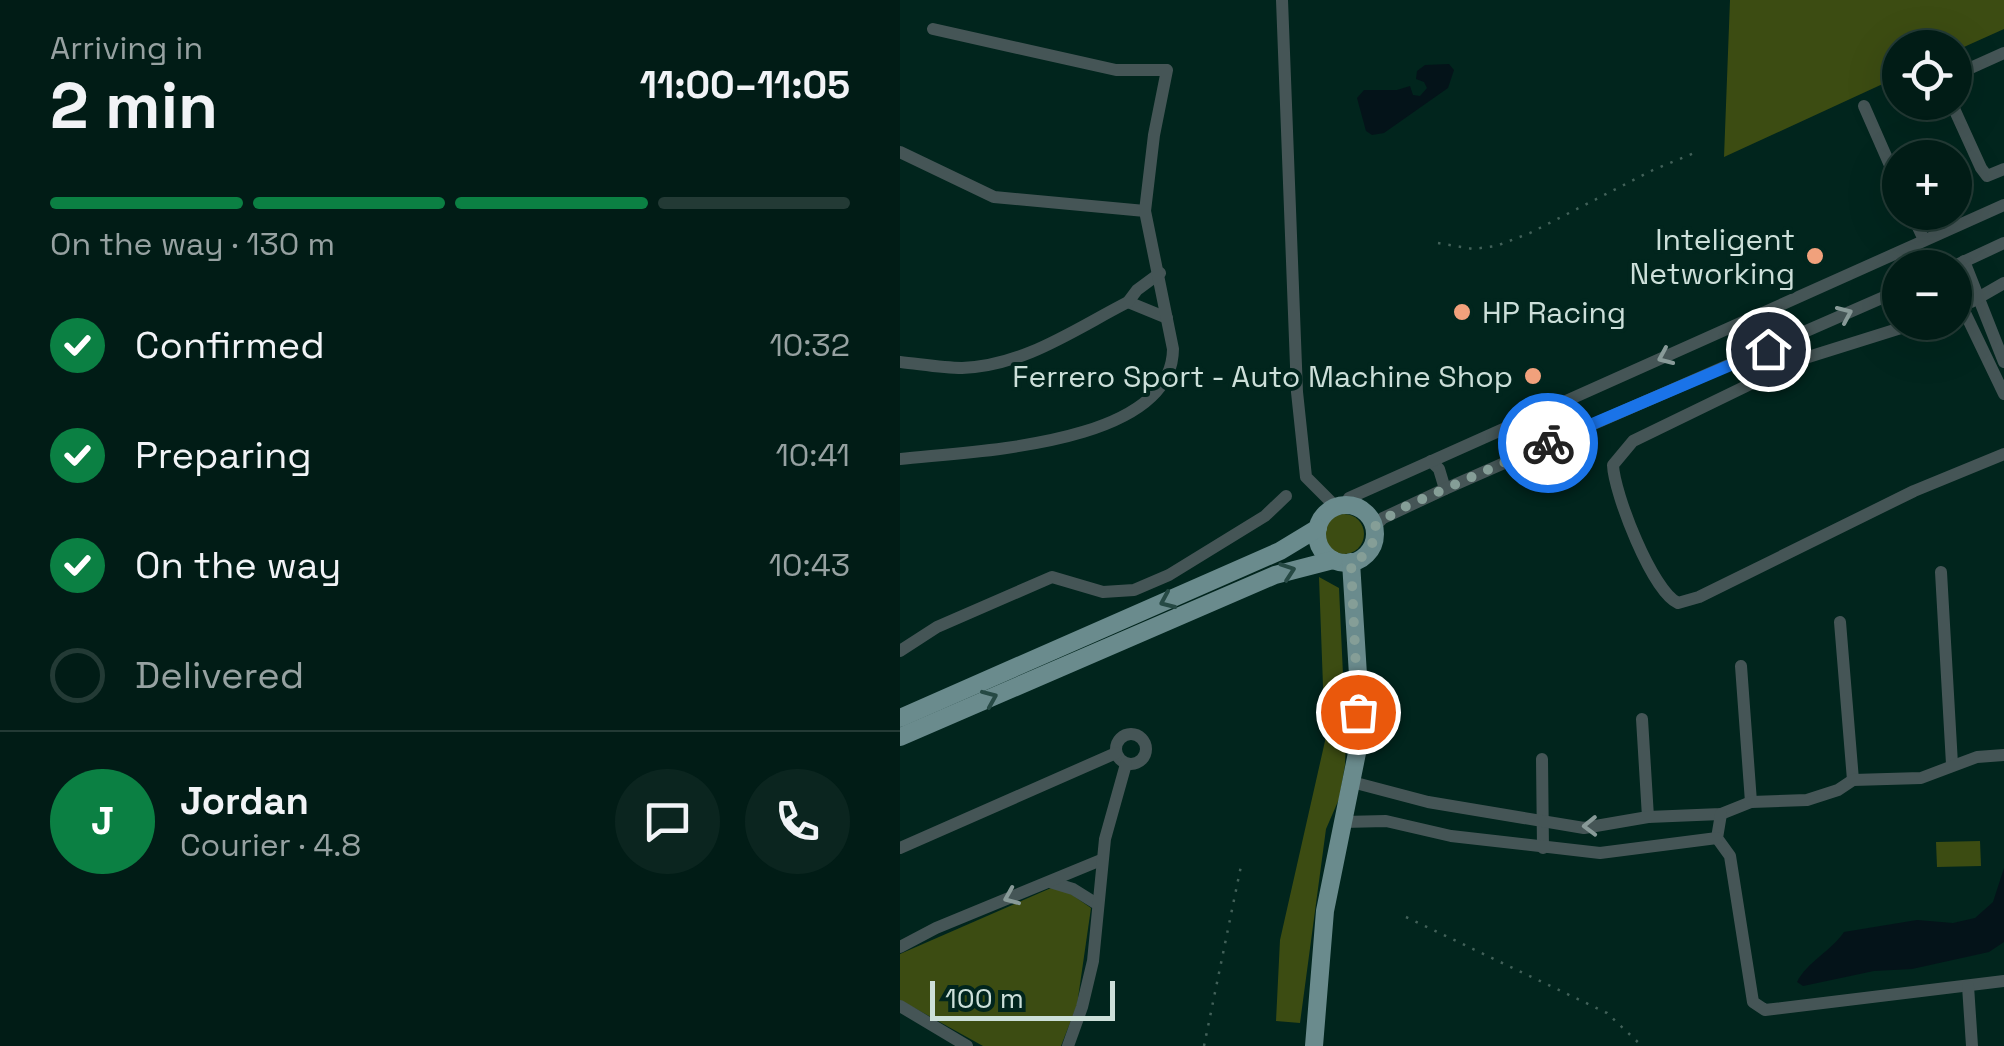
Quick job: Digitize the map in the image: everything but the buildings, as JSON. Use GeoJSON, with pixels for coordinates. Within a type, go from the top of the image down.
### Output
{"type":"FeatureCollection","features":[{"type":"Feature","properties":{"kind":"main road"},"geometry":{"type":"LineString","coordinates":[[900,737],[1275,575],[1342,561],[1360,560],[1372,546],[1374,527],[1363,511],[1340,506],[1321,519],[1318,528],[1320,546],[1342,561],[1358,675],[1358,748],[1325,912],[1314,1046]]}},
{"type":"Feature","properties":{"kind":"main road"},"geometry":{"type":"LineString","coordinates":[[900,718],[1280,551],[1318,528]]}},
{"type":"Feature","properties":{"kind":"street"},"geometry":{"type":"LineString","coordinates":[[1282,0],[1296,392],[1306,476],[1340,506],[1349,498],[1431,460],[2004,205]]}},
{"type":"Feature","properties":{"kind":"street"},"geometry":{"type":"LineString","coordinates":[[900,459],[1039,444],[1077,435],[1125,413],[1163,385],[1173,367],[1160,273],[1145,210],[1167,70],[1116,70],[932,29]]}},
{"type":"Feature","properties":{"kind":"street"},"geometry":{"type":"LineString","coordinates":[[1972,67],[2004,53]]}},
{"type":"Feature","properties":{"kind":"street"},"geometry":{"type":"LineString","coordinates":[[1864,106],[1882,147]]}},
{"type":"Feature","properties":{"kind":"street"},"geometry":{"type":"LineString","coordinates":[[1960,120],[1987,176],[2004,168]]}},
{"type":"Feature","properties":{"kind":"street"},"geometry":{"type":"LineString","coordinates":[[900,152],[994,197],[1145,210]]}},
{"type":"Feature","properties":{"kind":"street"},"geometry":{"type":"LineString","coordinates":[[1919,230],[1924,240]]}},
{"type":"Feature","properties":{"kind":"street"},"geometry":{"type":"LineString","coordinates":[[1972,257],[2004,243]]}},
{"type":"Feature","properties":{"kind":"street"},"geometry":{"type":"LineString","coordinates":[[900,362],[962,368],[998,364],[1063,338],[1128,302],[1160,273]]}},
{"type":"Feature","properties":{"kind":"street"},"geometry":{"type":"LineString","coordinates":[[1972,282],[2004,362]]}},
{"type":"Feature","properties":{"kind":"street"},"geometry":{"type":"LineString","coordinates":[[1972,301],[2004,284]]}},
{"type":"Feature","properties":{"kind":"street"},"geometry":{"type":"LineString","coordinates":[[1374,527],[1383,518],[1446,489],[1882,298]]}},
{"type":"Feature","properties":{"kind":"street"},"geometry":{"type":"LineString","coordinates":[[1128,302],[1167,318]]}},
{"type":"Feature","properties":{"kind":"street"},"geometry":{"type":"LineString","coordinates":[[1754,318],[1768,349]]}},
{"type":"Feature","properties":{"kind":"street"},"geometry":{"type":"LineString","coordinates":[[1972,333],[2004,394]]}},
{"type":"Feature","properties":{"kind":"street"},"geometry":{"type":"LineString","coordinates":[[1882,334],[1802,360],[1633,441],[1613,465],[1614,484],[1661,590],[1678,602],[1700,597],[1914,491],[2004,454]]}},
{"type":"Feature","properties":{"kind":"street"},"geometry":{"type":"LineString","coordinates":[[1540,411],[1553,441]]}},
{"type":"Feature","properties":{"kind":"street"},"geometry":{"type":"LineString","coordinates":[[1431,460],[1446,489]]}},
{"type":"Feature","properties":{"kind":"street"},"geometry":{"type":"LineString","coordinates":[[900,652],[937,627],[1052,577],[1103,592],[1134,590],[1169,575],[1265,516],[1286,496]]}},
{"type":"Feature","properties":{"kind":"street"},"geometry":{"type":"LineString","coordinates":[[1941,572],[1952,764]]}},
{"type":"Feature","properties":{"kind":"street"},"geometry":{"type":"LineString","coordinates":[[1840,622],[1853,780]]}},
{"type":"Feature","properties":{"kind":"street"},"geometry":{"type":"LineString","coordinates":[[1742,666],[1751,802]]}},
{"type":"Feature","properties":{"kind":"street"},"geometry":{"type":"LineString","coordinates":[[1642,719],[1648,817]]}},
{"type":"Feature","properties":{"kind":"street"},"geometry":{"type":"LineString","coordinates":[[1352,782],[1543,823],[1604,827],[1648,817],[1722,814],[1751,802],[1807,800],[1838,790],[1853,780],[1922,778],[1977,756],[2004,756]]}},
{"type":"Feature","properties":{"kind":"street"},"geometry":{"type":"LineString","coordinates":[[900,848],[1121,758],[1101,860],[1093,961],[1068,1046]]}},
{"type":"Feature","properties":{"kind":"street"},"geometry":{"type":"LineString","coordinates":[[1542,759],[1544,848]]}},
{"type":"Feature","properties":{"kind":"street"},"geometry":{"type":"LineString","coordinates":[[1386,821],[1391,793]]}},
{"type":"Feature","properties":{"kind":"street"},"geometry":{"type":"LineString","coordinates":[[1722,814],[1717,838],[1730,856],[1753,1002],[1759,1008],[2004,981]]}},
{"type":"Feature","properties":{"kind":"street"},"geometry":{"type":"LineString","coordinates":[[1343,822],[1386,821],[1450,836],[1600,854],[1717,838]]}},
{"type":"Feature","properties":{"kind":"street"},"geometry":{"type":"LineString","coordinates":[[900,947],[1101,860]]}},
{"type":"Feature","properties":{"kind":"street"},"geometry":{"type":"LineString","coordinates":[[1049,882],[1073,889],[1097,904]]}},
{"type":"Feature","properties":{"kind":"street"},"geometry":{"type":"LineString","coordinates":[[1968,986],[1972,1046]]}},
{"type":"Feature","properties":{"kind":"street"},"geometry":{"type":"LineString","coordinates":[[900,1006],[967,1046]]}},
{"type":"Feature","properties":{"kind":"path"},"geometry":{"type":"LineString","coordinates":[[1438,243],[1473,249],[1496,246],[1699,151]]}},
{"type":"Feature","properties":{"kind":"path"},"geometry":{"type":"LineString","coordinates":[[1204,1046],[1242,861]]}},
{"type":"Feature","properties":{"kind":"path"},"geometry":{"type":"LineString","coordinates":[[1406,918],[1607,1013],[1642,1046]]}},
{"type":"Feature","properties":{"kind":"green space"},"geometry":{"type":"Polygon","coordinates":[[[1730,0],[2004,0],[2004,29],[1972,43],[1972,30],[1882,30],[1882,84],[1724,157],[1730,0]]]}},
{"type":"Feature","properties":{"kind":"green space"},"geometry":{"type":"Polygon","coordinates":[[[1344,514],[1358,520],[1364,534],[1358,548],[1344,554],[1330,548],[1324,534],[1330,520],[1344,514]]]}},
{"type":"Feature","properties":{"kind":"green space"},"geometry":{"type":"Polygon","coordinates":[[[1319,577],[1339,588],[1345,765],[1339,799],[1326,829],[1300,1023],[1276,1021],[1280,940],[1325,741],[1319,577]]]}},
{"type":"Feature","properties":{"kind":"green space"},"geometry":{"type":"Polygon","coordinates":[[[1980,841],[1981,866],[1937,867],[1936,842],[1980,841]]]}},
{"type":"Feature","properties":{"kind":"green space"},"geometry":{"type":"Polygon","coordinates":[[[1051,888],[1065,890],[1091,908],[1077,1005],[1061,1046],[983,1046],[900,1000],[900,954],[1051,888]]]}},
{"type":"Feature","properties":{"kind":"shaded area"},"geometry":{"type":"Polygon","coordinates":[[[1449,64],[1454,70],[1448,88],[1384,133],[1372,135],[1366,131],[1357,98],[1364,90],[1410,86],[1413,95],[1420,96],[1427,88],[1416,79],[1417,71],[1425,65],[1449,64]]]}},
{"type":"Feature","properties":{"kind":"shaded area"},"geometry":{"type":"Polygon","coordinates":[[[2004,868],[2004,942],[1989,952],[1912,969],[1874,971],[1803,986],[1797,982],[1844,932],[1917,920],[1953,923],[1975,918],[1993,902],[2004,868]]]}},
{"type":"Feature","properties":{"kind":"way so far"},"geometry":{"type":"LineString","coordinates":[[1358,712],[1351,562],[1367,554],[1375,536],[1374,527],[1400,509],[1548,443]]}},
{"type":"Feature","properties":{"kind":"place","name":"Inteligent Networking"},"geometry":{"type":"Point","coordinates":[1815,256]}},
{"type":"Feature","properties":{"kind":"place","name":"HP Racing"},"geometry":{"type":"Point","coordinates":[1462,312]}},
{"type":"Feature","properties":{"kind":"place","name":"Ferrero Sport - Auto Machine Shop"},"geometry":{"type":"Point","coordinates":[1533,376]}},
{"type":"Feature","properties":{"kind":"route"},"geometry":{"type":"LineString","coordinates":[[1548,443],[1768,349]]}}]}
